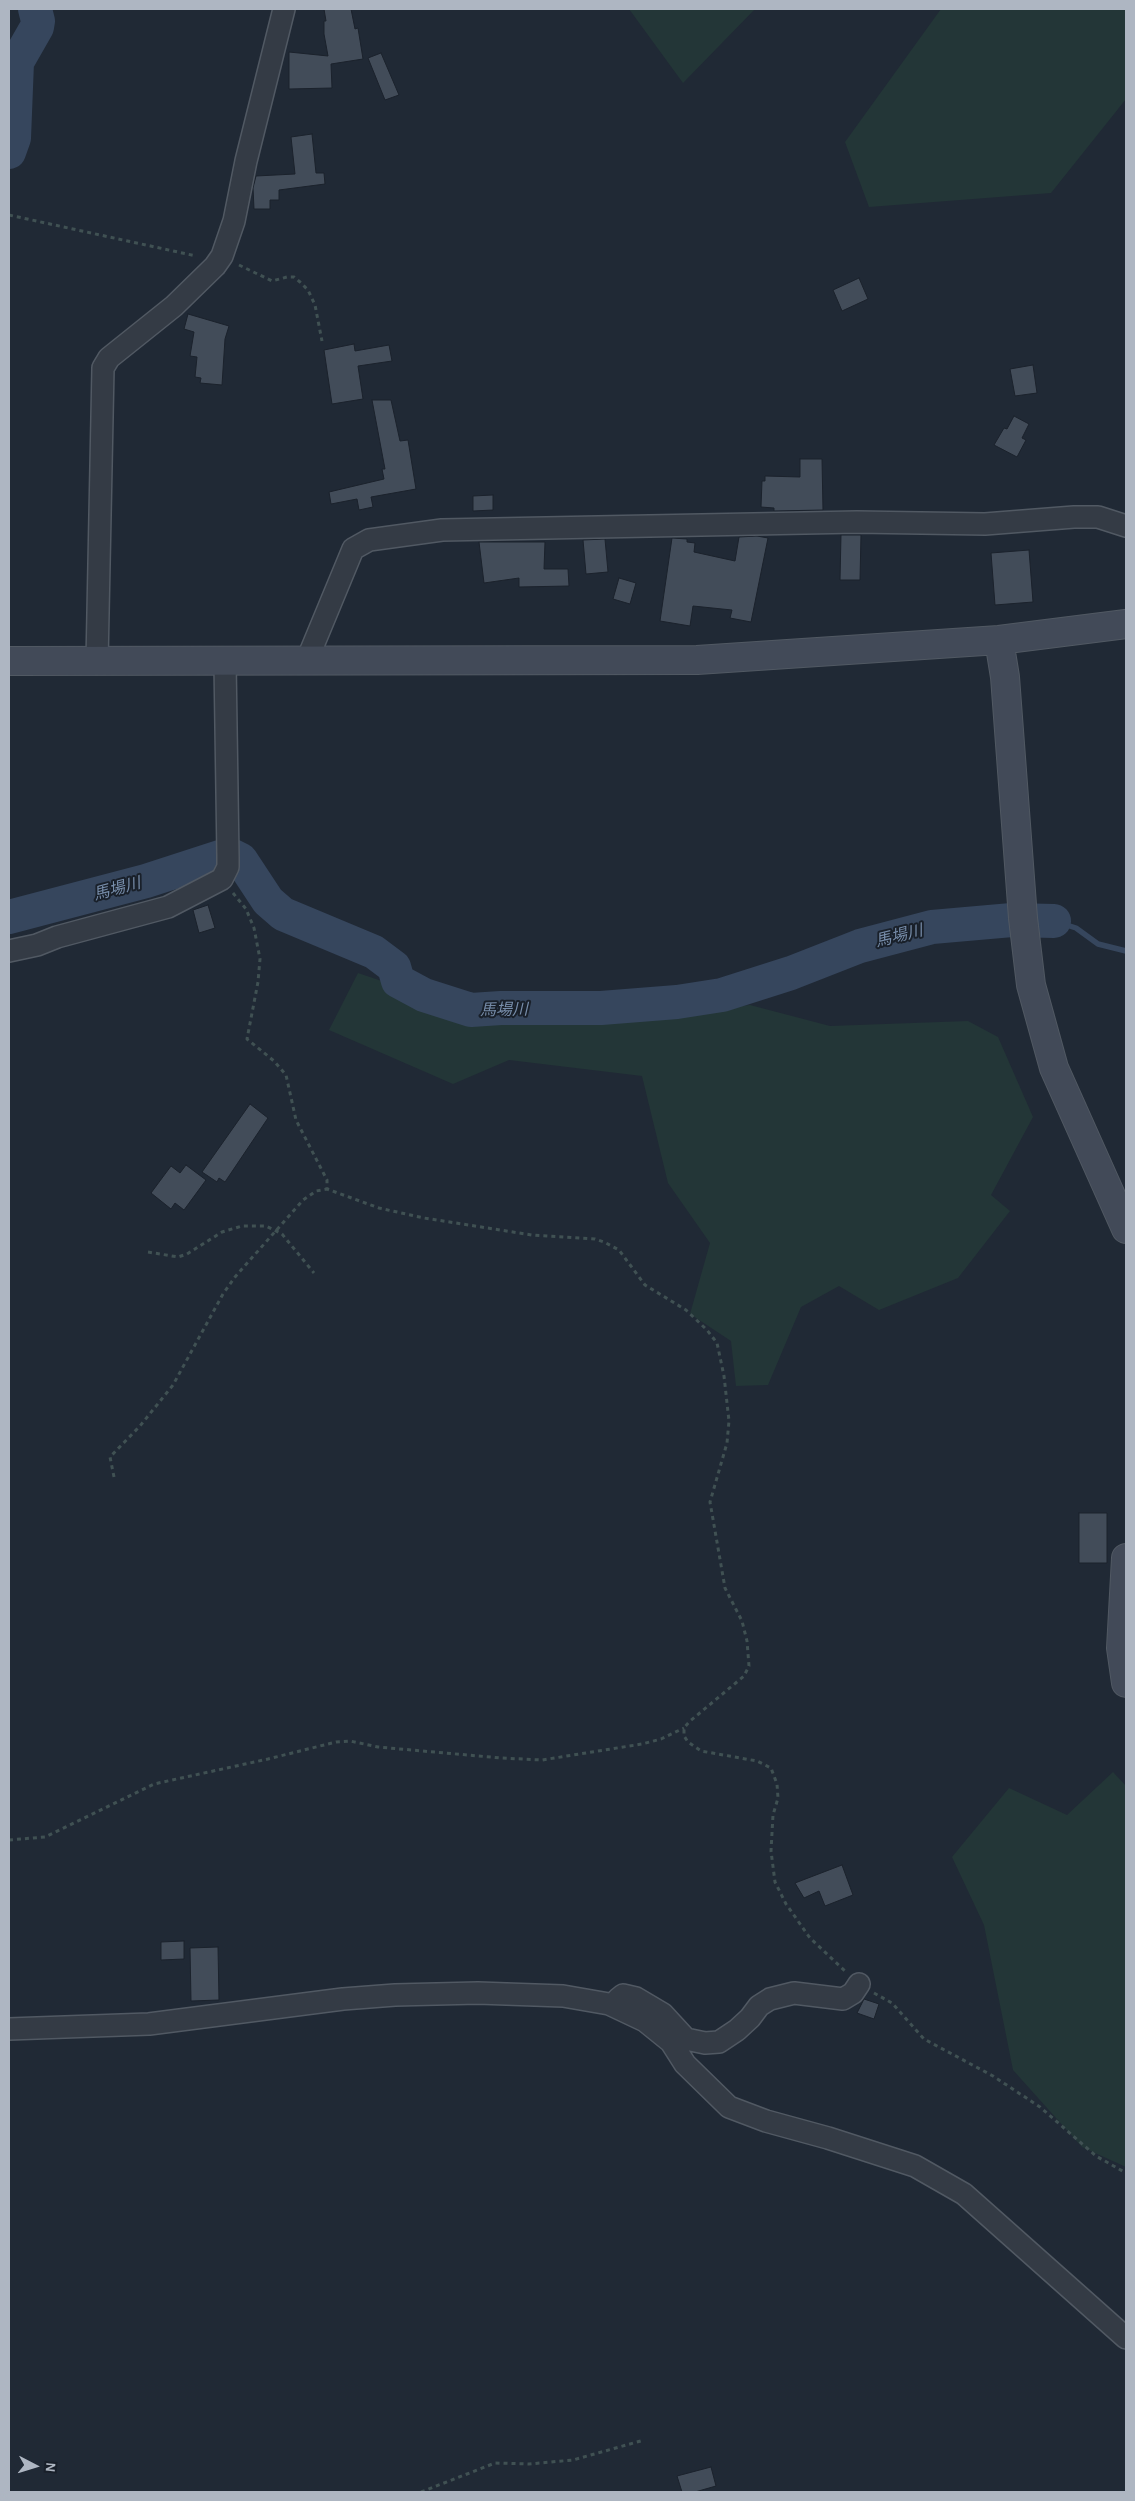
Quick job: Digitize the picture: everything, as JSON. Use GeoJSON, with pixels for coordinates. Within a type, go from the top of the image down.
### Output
{"type":"FeatureCollection","features":[{"type":"Feature","properties":{"kind":"street"},"geometry":{"type":"LineString","coordinates":[[98,662],[103,368],[109,358],[174,306],[219,261],[228,242],[234,221],[246,161],[284,9]]}},
{"type":"Feature","properties":{"kind":"street"},"geometry":{"type":"LineString","coordinates":[[306,660],[354,549],[369,540],[442,530],[857,522],[985,524],[1074,517],[1098,518],[1126,526]]}},
{"type":"Feature","properties":{"kind":"street"},"geometry":{"type":"LineString","coordinates":[[9,661],[697,660],[999,640],[1126,624]]}},
{"type":"Feature","properties":{"kind":"street"},"geometry":{"type":"LineString","coordinates":[[999,640],[1005,678],[1023,918],[1031,985],[1054,1068],[1120,1196],[1126,1230]]}},
{"type":"Feature","properties":{"kind":"street"},"geometry":{"type":"LineString","coordinates":[[9,951],[37,945],[57,937],[168,907],[222,879],[228,867],[225,662]]}},
{"type":"Feature","properties":{"kind":"street"},"geometry":{"type":"LineString","coordinates":[[1126,1558],[1121,1648],[1126,1682]]}},
{"type":"Feature","properties":{"kind":"street"},"geometry":{"type":"LineString","coordinates":[[616,2007],[618,1999],[623,1995],[636,1998],[663,2014],[686,2039],[705,2043],[719,2042],[737,2030],[759,2006],[770,1999],[794,1993],[843,1999],[854,1993],[858,1984]]}},
{"type":"Feature","properties":{"kind":"street"},"geometry":{"type":"LineString","coordinates":[[9,2029],[148,2024],[343,1999],[396,1995],[478,1993],[563,1996],[594,2000],[616,2007],[645,2021],[671,2042],[685,2064],[729,2107],[766,2121],[828,2138],[915,2166],[964,2194],[1126,2338]]}},
{"type":"Feature","properties":{"kind":"path"},"geometry":{"type":"LineString","coordinates":[[9,215],[240,266],[272,281],[294,277],[308,290],[314,305],[322,341]]}},
{"type":"Feature","properties":{"kind":"path"},"geometry":{"type":"LineString","coordinates":[[222,879],[246,909],[254,928],[260,958],[258,982],[247,1039],[274,1061],[286,1075],[296,1120],[327,1180],[327,1189]]}},
{"type":"Feature","properties":{"kind":"path"},"geometry":{"type":"LineString","coordinates":[[9,1840],[45,1837],[154,1784],[336,1742],[350,1741],[378,1747],[542,1760],[642,1744],[662,1739],[684,1728],[697,1714],[744,1676],[749,1666],[747,1642],[742,1621],[725,1588],[710,1502],[727,1443],[729,1421],[719,1350],[712,1335],[686,1310],[645,1286],[619,1250],[595,1239],[532,1235],[424,1218],[380,1208],[327,1189],[316,1191],[303,1200],[223,1294],[173,1385],[140,1426],[110,1457],[114,1477]]}},
{"type":"Feature","properties":{"kind":"path"},"geometry":{"type":"LineString","coordinates":[[148,1252],[178,1257],[187,1254],[222,1232],[234,1228],[258,1226],[276,1230],[290,1242],[314,1273]]}},
{"type":"Feature","properties":{"kind":"path"},"geometry":{"type":"LineString","coordinates":[[684,1728],[684,1736],[688,1742],[701,1751],[757,1761],[771,1768],[777,1784],[778,1798],[773,1815],[771,1851],[775,1882],[786,1904],[810,1938],[858,1984],[892,2003],[924,2039],[993,2076],[1040,2107],[1096,2156],[1126,2173]]}},
{"type":"Feature","properties":{"kind":"path"},"geometry":{"type":"LineString","coordinates":[[421,2492],[495,2463],[529,2464],[573,2460],[644,2440]]}},
{"type":"Feature","properties":{"kind":"shaded area"},"geometry":{"type":"Polygon","coordinates":[[[629,9],[755,9],[683,83],[629,9]]]}},
{"type":"Feature","properties":{"kind":"shaded area"},"geometry":{"type":"Polygon","coordinates":[[[941,9],[1126,9],[1126,99],[1051,193],[869,207],[845,142],[941,9]]]}},
{"type":"Feature","properties":{"kind":"shaded area"},"geometry":{"type":"Polygon","coordinates":[[[358,973],[486,1016],[636,1017],[750,1005],[830,1026],[968,1021],[998,1037],[1033,1117],[991,1195],[1010,1211],[958,1278],[879,1310],[839,1286],[801,1307],[768,1385],[736,1386],[731,1341],[690,1314],[710,1243],[668,1183],[642,1076],[509,1060],[453,1084],[329,1030],[358,973]]]}},
{"type":"Feature","properties":{"kind":"shaded area"},"geometry":{"type":"Polygon","coordinates":[[[1113,1772],[1126,1786],[1126,2167],[1082,2147],[1013,2070],[984,1925],[952,1857],[1009,1788],[1067,1815],[1113,1772]]]}},
{"type":"Feature","properties":{"kind":"building"},"geometry":{"type":"Polygon","coordinates":[[[324,9],[351,9],[355,29],[358,28],[363,59],[331,64],[332,88],[289,89],[289,52],[328,56],[324,34],[324,21],[326,21],[324,9]]]}},
{"type":"Feature","properties":{"kind":"building"},"geometry":{"type":"Polygon","coordinates":[[[381,53],[399,95],[385,100],[368,58],[381,53]]]}},
{"type":"Feature","properties":{"kind":"building"},"geometry":{"type":"Polygon","coordinates":[[[312,134],[316,173],[324,173],[325,184],[279,190],[279,200],[270,200],[270,209],[254,209],[253,188],[256,176],[295,174],[291,137],[312,134]]]}},
{"type":"Feature","properties":{"kind":"building"},"geometry":{"type":"Polygon","coordinates":[[[859,278],[868,299],[842,311],[833,290],[859,278]]]}},
{"type":"Feature","properties":{"kind":"building"},"geometry":{"type":"Polygon","coordinates":[[[188,314],[229,326],[225,339],[222,385],[200,383],[201,378],[195,377],[197,357],[190,356],[194,332],[184,329],[188,314]]]}},
{"type":"Feature","properties":{"kind":"building"},"geometry":{"type":"Polygon","coordinates":[[[354,344],[355,351],[389,345],[392,361],[358,366],[363,399],[332,404],[324,350],[354,344]]]}},
{"type":"Feature","properties":{"kind":"building"},"geometry":{"type":"Polygon","coordinates":[[[1033,365],[1037,393],[1015,396],[1010,369],[1033,365]]]}},
{"type":"Feature","properties":{"kind":"building"},"geometry":{"type":"Polygon","coordinates":[[[372,400],[391,400],[400,441],[408,440],[416,489],[371,497],[373,507],[359,510],[357,499],[331,504],[329,492],[384,479],[382,469],[385,469],[372,400]]]}},
{"type":"Feature","properties":{"kind":"building"},"geometry":{"type":"Polygon","coordinates":[[[1014,416],[1029,424],[1022,438],[1026,440],[1017,457],[994,445],[1004,428],[1007,429],[1014,416]]]}},
{"type":"Feature","properties":{"kind":"building"},"geometry":{"type":"Polygon","coordinates":[[[800,459],[822,459],[823,510],[774,511],[774,508],[761,507],[762,481],[765,481],[765,476],[800,477],[800,459]]]}},
{"type":"Feature","properties":{"kind":"building"},"geometry":{"type":"Polygon","coordinates":[[[493,495],[493,510],[473,511],[473,496],[493,495]]]}},
{"type":"Feature","properties":{"kind":"building"},"geometry":{"type":"Polygon","coordinates":[[[841,535],[861,535],[860,580],[840,580],[841,535]]]}},
{"type":"Feature","properties":{"kind":"building"},"geometry":{"type":"Polygon","coordinates":[[[757,536],[768,538],[751,622],[730,618],[732,610],[693,606],[690,626],[660,621],[672,538],[687,539],[687,542],[695,543],[694,552],[735,561],[739,537],[757,536]]]}},
{"type":"Feature","properties":{"kind":"building"},"geometry":{"type":"Polygon","coordinates":[[[605,539],[608,572],[586,574],[583,540],[605,539]]]}},
{"type":"Feature","properties":{"kind":"building"},"geometry":{"type":"Polygon","coordinates":[[[479,542],[545,542],[544,569],[568,569],[569,586],[519,587],[519,578],[484,583],[479,542]]]}},
{"type":"Feature","properties":{"kind":"building"},"geometry":{"type":"Polygon","coordinates":[[[1029,550],[1033,602],[995,605],[991,553],[1029,550]]]}},
{"type":"Feature","properties":{"kind":"building"},"geometry":{"type":"Polygon","coordinates":[[[619,578],[636,583],[630,604],[613,599],[619,578]]]}},
{"type":"Feature","properties":{"kind":"building"},"geometry":{"type":"Polygon","coordinates":[[[208,905],[215,928],[199,933],[193,910],[208,905]]]}},
{"type":"Feature","properties":{"kind":"building"},"geometry":{"type":"Polygon","coordinates":[[[250,1104],[268,1118],[225,1182],[219,1178],[217,1182],[202,1172],[250,1104]]]}},
{"type":"Feature","properties":{"kind":"building"},"geometry":{"type":"Polygon","coordinates":[[[186,1165],[206,1180],[184,1210],[175,1203],[171,1209],[151,1193],[171,1166],[180,1173],[186,1165]]]}},
{"type":"Feature","properties":{"kind":"building"},"geometry":{"type":"Polygon","coordinates":[[[1079,1513],[1107,1513],[1107,1563],[1079,1563],[1079,1513]]]}},
{"type":"Feature","properties":{"kind":"building"},"geometry":{"type":"Polygon","coordinates":[[[842,1865],[853,1895],[825,1906],[819,1891],[804,1898],[795,1883],[842,1865]]]}},
{"type":"Feature","properties":{"kind":"building"},"geometry":{"type":"Polygon","coordinates":[[[184,1941],[184,1959],[161,1960],[161,1942],[184,1941]]]}},
{"type":"Feature","properties":{"kind":"building"},"geometry":{"type":"Polygon","coordinates":[[[218,1947],[219,2000],[191,2001],[190,1948],[218,1947]]]}},
{"type":"Feature","properties":{"kind":"building"},"geometry":{"type":"Polygon","coordinates":[[[864,1999],[879,2004],[874,2019],[857,2013],[864,1999]]]}},
{"type":"Feature","properties":{"kind":"building"},"geometry":{"type":"Polygon","coordinates":[[[711,2467],[716,2486],[695,2492],[682,2492],[677,2476],[711,2467]]]}},
{"type":"Feature","properties":{"kind":"waterway"},"geometry":{"type":"LineString","coordinates":[[9,152],[14,138],[17,62],[37,27],[38,21],[35,9]]}},
{"type":"Feature","properties":{"kind":"waterway","name":"馬場川"},"geometry":{"type":"LineString","coordinates":[[9,917],[146,881],[220,857],[233,856],[241,860],[268,901],[283,914],[374,952],[394,967],[398,981],[424,995],[471,1010],[501,1008],[601,1008],[677,1002],[722,995],[791,973],[860,946],[932,927],[1012,920],[1054,921]]}},
{"type":"Feature","properties":{"kind":"waterway"},"geometry":{"type":"LineString","coordinates":[[1054,921],[1076,928],[1098,944],[1126,951]]}}]}
